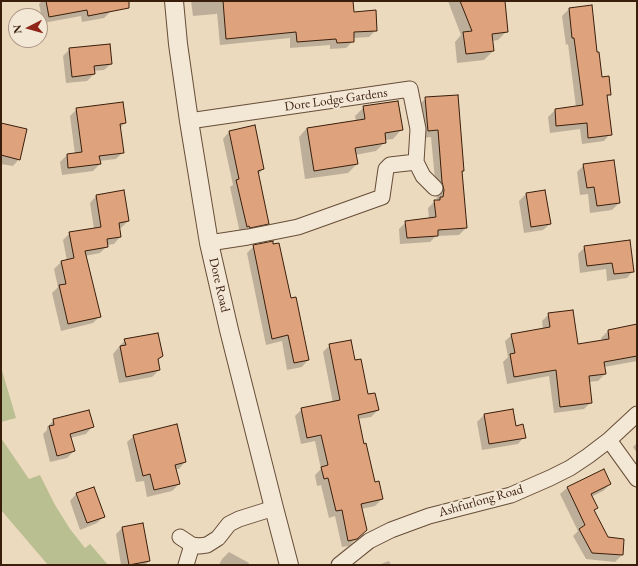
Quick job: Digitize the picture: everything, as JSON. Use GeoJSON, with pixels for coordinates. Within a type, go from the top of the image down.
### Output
{"type":"FeatureCollection","features":[{"type":"Feature","properties":{"kind":"street","name":"Dore Road"},"geometry":{"type":"LineString","coordinates":[[174,1],[188,121],[209,243],[229,330],[289,565]]}},
{"type":"Feature","properties":{"kind":"street","name":"Dore Lodge Gardens"},"geometry":{"type":"LineString","coordinates":[[188,121],[410,89],[418,129],[416,162]]}},
{"type":"Feature","properties":{"kind":"street"},"geometry":{"type":"LineString","coordinates":[[209,243],[298,227],[382,197],[386,170],[390,165],[416,162],[422,176],[435,188]]}},
{"type":"Feature","properties":{"kind":"street","name":"Ashfurlong Road"},"geometry":{"type":"LineString","coordinates":[[339,565],[369,541],[391,530],[429,516],[511,495],[570,468],[609,440],[637,414]]}},
{"type":"Feature","properties":{"kind":"street"},"geometry":{"type":"LineString","coordinates":[[609,440],[637,479]]}},
{"type":"Feature","properties":{"kind":"street"},"geometry":{"type":"LineString","coordinates":[[186,565],[186,541],[199,546],[207,545],[218,538],[229,524],[239,519],[274,508]]}},
{"type":"Feature","properties":{"kind":"green space"},"geometry":{"type":"Polygon","coordinates":[[[1,367],[16,418],[1,422],[1,367]]]}},
{"type":"Feature","properties":{"kind":"green space"},"geometry":{"type":"Polygon","coordinates":[[[1,438],[29,479],[40,475],[55,505],[70,529],[85,548],[90,544],[108,565],[48,565],[1,510],[1,438]]]}},
{"type":"Feature","properties":{"kind":"building"},"geometry":{"type":"Polygon","coordinates":[[[46,1],[129,1],[129,8],[88,16],[87,10],[49,17],[46,1]]]}},
{"type":"Feature","properties":{"kind":"building"},"geometry":{"type":"Polygon","coordinates":[[[223,1],[353,1],[354,12],[376,10],[377,31],[354,32],[354,42],[337,43],[336,39],[297,42],[296,32],[226,39],[223,1]]]}},
{"type":"Feature","properties":{"kind":"building"},"geometry":{"type":"Polygon","coordinates":[[[460,1],[505,1],[508,32],[492,34],[494,51],[466,54],[463,32],[472,31],[460,1]]]}},
{"type":"Feature","properties":{"kind":"building"},"geometry":{"type":"Polygon","coordinates":[[[592,5],[597,52],[599,52],[602,77],[609,76],[611,95],[607,95],[612,135],[588,138],[587,123],[556,126],[555,109],[583,105],[574,38],[572,38],[569,8],[592,5]]]}},
{"type":"Feature","properties":{"kind":"building"},"geometry":{"type":"Polygon","coordinates":[[[110,44],[112,64],[94,66],[95,74],[72,77],[69,48],[110,44]]]}},
{"type":"Feature","properties":{"kind":"building"},"geometry":{"type":"Polygon","coordinates":[[[458,95],[467,228],[438,230],[438,236],[407,238],[405,221],[436,217],[434,200],[440,200],[440,197],[443,197],[444,190],[438,130],[428,131],[425,97],[458,95]]]}},
{"type":"Feature","properties":{"kind":"building"},"geometry":{"type":"Polygon","coordinates":[[[398,101],[403,130],[385,133],[386,143],[355,148],[358,164],[314,171],[307,128],[365,119],[363,106],[398,101]]]}},
{"type":"Feature","properties":{"kind":"building"},"geometry":{"type":"Polygon","coordinates":[[[123,102],[126,123],[120,124],[124,153],[99,156],[101,164],[68,168],[67,154],[82,152],[76,108],[123,102]]]}},
{"type":"Feature","properties":{"kind":"building"},"geometry":{"type":"Polygon","coordinates":[[[1,123],[27,129],[20,160],[1,155],[1,123]]]}},
{"type":"Feature","properties":{"kind":"building"},"geometry":{"type":"Polygon","coordinates":[[[255,125],[264,169],[258,171],[269,224],[250,228],[249,226],[247,227],[236,180],[239,179],[229,131],[255,125]]]}},
{"type":"Feature","properties":{"kind":"building"},"geometry":{"type":"Polygon","coordinates":[[[614,160],[620,203],[597,206],[594,187],[587,188],[583,164],[614,160]]]}},
{"type":"Feature","properties":{"kind":"building"},"geometry":{"type":"Polygon","coordinates":[[[124,190],[129,221],[119,223],[121,237],[107,239],[108,247],[85,251],[101,317],[68,324],[59,285],[66,284],[61,261],[74,258],[69,232],[101,227],[96,195],[124,190]]]}},
{"type":"Feature","properties":{"kind":"building"},"geometry":{"type":"Polygon","coordinates":[[[545,190],[551,224],[531,227],[526,193],[545,190]]]}},
{"type":"Feature","properties":{"kind":"building"},"geometry":{"type":"Polygon","coordinates":[[[630,240],[634,272],[614,274],[612,263],[587,266],[584,246],[630,240]]]}},
{"type":"Feature","properties":{"kind":"building"},"geometry":{"type":"Polygon","coordinates":[[[273,241],[273,244],[279,243],[291,298],[296,297],[309,360],[294,363],[288,335],[272,339],[253,245],[273,241]]]}},
{"type":"Feature","properties":{"kind":"building"},"geometry":{"type":"Polygon","coordinates":[[[573,310],[578,344],[609,339],[608,330],[637,324],[637,356],[604,362],[606,374],[589,376],[592,403],[560,407],[556,370],[514,377],[510,354],[515,353],[511,334],[550,327],[548,313],[573,310]]]}},
{"type":"Feature","properties":{"kind":"building"},"geometry":{"type":"Polygon","coordinates":[[[158,333],[163,356],[158,359],[160,370],[126,377],[120,346],[126,345],[124,339],[158,333]]]}},
{"type":"Feature","properties":{"kind":"building"},"geometry":{"type":"Polygon","coordinates":[[[351,340],[355,360],[361,359],[368,394],[375,393],[379,410],[358,415],[364,444],[366,443],[375,482],[379,481],[383,499],[361,504],[367,530],[357,539],[348,541],[342,510],[336,511],[328,478],[324,479],[321,467],[328,465],[321,435],[307,438],[301,408],[340,400],[329,344],[351,340]]]}},
{"type":"Feature","properties":{"kind":"building"},"geometry":{"type":"Polygon","coordinates":[[[513,409],[516,426],[523,424],[526,438],[489,444],[484,414],[513,409]]]}},
{"type":"Feature","properties":{"kind":"building"},"geometry":{"type":"Polygon","coordinates":[[[89,410],[94,427],[70,434],[75,451],[57,456],[49,426],[54,425],[53,419],[89,410]]]}},
{"type":"Feature","properties":{"kind":"building"},"geometry":{"type":"Polygon","coordinates":[[[177,424],[186,462],[175,465],[180,484],[154,490],[150,474],[143,476],[133,435],[177,424]]]}},
{"type":"Feature","properties":{"kind":"building"},"geometry":{"type":"Polygon","coordinates":[[[604,469],[611,484],[591,494],[598,508],[594,510],[608,537],[624,539],[623,555],[592,553],[579,529],[585,525],[567,487],[604,469]]]}},
{"type":"Feature","properties":{"kind":"building"},"geometry":{"type":"Polygon","coordinates":[[[94,487],[105,517],[87,523],[76,493],[94,487]]]}},
{"type":"Feature","properties":{"kind":"building"},"geometry":{"type":"Polygon","coordinates":[[[143,523],[150,561],[129,565],[122,527],[143,523]]]}}]}
